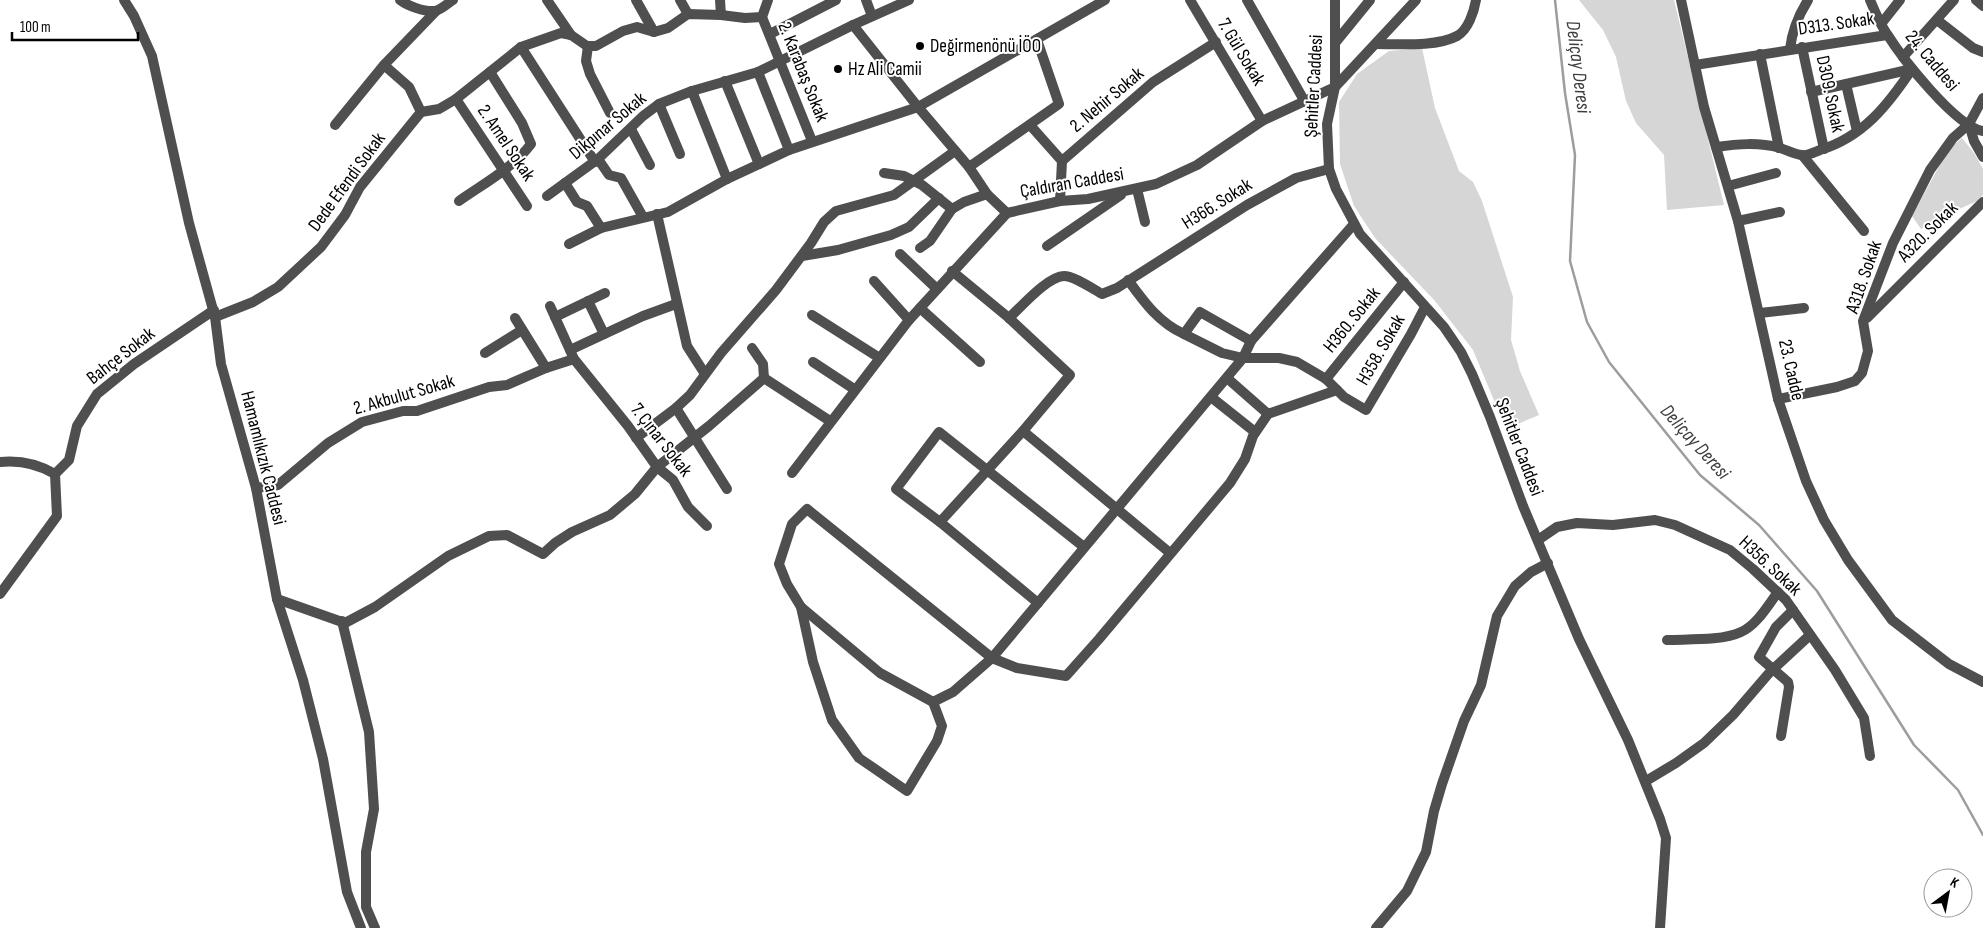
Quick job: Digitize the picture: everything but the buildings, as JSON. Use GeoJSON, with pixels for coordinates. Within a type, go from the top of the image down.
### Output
{"type":"FeatureCollection","features":[{"type":"Feature","properties":{"kind":"street","name":"Hamamlıkızık Caddesi"},"geometry":{"type":"LineString","coordinates":[[124,0],[134,16],[152,56],[189,223],[215,314],[220,364],[256,488],[278,599],[303,680],[323,759],[347,892],[362,928]]}},
{"type":"Feature","properties":{"kind":"street"},"geometry":{"type":"LineString","coordinates":[[400,0],[404,4],[436,11]]}},
{"type":"Feature","properties":{"kind":"street"},"geometry":{"type":"LineString","coordinates":[[335,125],[384,65],[436,11],[453,0]]}},
{"type":"Feature","properties":{"kind":"street"},"geometry":{"type":"LineString","coordinates":[[547,0],[571,35]]}},
{"type":"Feature","properties":{"kind":"street"},"geometry":{"type":"LineString","coordinates":[[636,0],[654,32]]}},
{"type":"Feature","properties":{"kind":"street"},"geometry":{"type":"LineString","coordinates":[[680,0],[688,14]]}},
{"type":"Feature","properties":{"kind":"street"},"geometry":{"type":"LineString","coordinates":[[720,0],[721,14]]}},
{"type":"Feature","properties":{"kind":"street"},"geometry":{"type":"LineString","coordinates":[[384,65],[409,87],[421,112],[439,109],[456,99],[521,47],[561,33],[571,35],[588,46],[596,46],[623,31],[637,27],[654,32],[668,28],[688,14],[721,14],[745,18],[762,17],[768,0]]}},
{"type":"Feature","properties":{"kind":"street"},"geometry":{"type":"LineString","coordinates":[[770,34],[836,0]]}},
{"type":"Feature","properties":{"kind":"street"},"geometry":{"type":"LineString","coordinates":[[866,0],[872,16]]}},
{"type":"Feature","properties":{"kind":"street","name":"Dikpınar Sokak"},"geometry":{"type":"LineString","coordinates":[[547,196],[596,160],[643,116],[659,104],[692,91],[758,72],[852,25],[909,0]]}},
{"type":"Feature","properties":{"kind":"street","name":"7. Gül Sokak"},"geometry":{"type":"LineString","coordinates":[[1190,0],[1262,121]]}},
{"type":"Feature","properties":{"kind":"street"},"geometry":{"type":"LineString","coordinates":[[1247,0],[1305,102]]}},
{"type":"Feature","properties":{"kind":"street","name":"Şehitler Caddesi"},"geometry":{"type":"LineString","coordinates":[[1335,0],[1335,87],[1327,124],[1329,169],[1336,189],[1360,234],[1444,327],[1461,352],[1490,417],[1523,506],[1579,639],[1646,781],[1666,838],[1660,928]]}},
{"type":"Feature","properties":{"kind":"street"},"geometry":{"type":"LineString","coordinates":[[1335,42],[1370,0]]}},
{"type":"Feature","properties":{"kind":"street"},"geometry":{"type":"LineString","coordinates":[[1335,87],[1416,0]]}},
{"type":"Feature","properties":{"kind":"street"},"geometry":{"type":"LineString","coordinates":[[1376,44],[1426,43],[1457,36],[1465,29],[1474,10],[1476,0]]}},
{"type":"Feature","properties":{"kind":"street","name":"23. Cadde"},"geometry":{"type":"LineString","coordinates":[[1680,0],[1704,107],[1738,221],[1778,399],[1806,481],[1824,520],[1848,560],[1892,620],[1949,664],[1983,682]]}},
{"type":"Feature","properties":{"kind":"street"},"geometry":{"type":"LineString","coordinates":[[1790,49],[1791,37],[1798,16],[1808,0]]}},
{"type":"Feature","properties":{"kind":"street","name":"24. Caddesi"},"geometry":{"type":"LineString","coordinates":[[1870,0],[1887,35],[1912,69],[1945,104],[1970,124],[1983,131]]}},
{"type":"Feature","properties":{"kind":"street"},"geometry":{"type":"LineString","coordinates":[[1881,24],[1900,0]]}},
{"type":"Feature","properties":{"kind":"street"},"geometry":{"type":"LineString","coordinates":[[1903,57],[1954,0]]}},
{"type":"Feature","properties":{"kind":"street"},"geometry":{"type":"LineString","coordinates":[[1976,0],[1983,6]]}},
{"type":"Feature","properties":{"kind":"street"},"geometry":{"type":"LineString","coordinates":[[569,244],[601,228],[678,208],[698,194],[789,150],[918,107],[1037,40],[1101,1]]}},
{"type":"Feature","properties":{"kind":"street","name":"2. Karabaş Sokak"},"geometry":{"type":"LineString","coordinates":[[762,17],[812,141]]}},
{"type":"Feature","properties":{"kind":"street"},"geometry":{"type":"LineString","coordinates":[[1937,20],[1973,48],[1983,52]]}},
{"type":"Feature","properties":{"kind":"street"},"geometry":{"type":"LineString","coordinates":[[852,25],[968,167],[987,194],[1007,213]]}},
{"type":"Feature","properties":{"kind":"street","name":"D313. Sokak"},"geometry":{"type":"LineString","coordinates":[[1695,65],[1887,35]]}},
{"type":"Feature","properties":{"kind":"street"},"geometry":{"type":"LineString","coordinates":[[968,167],[1059,104],[1037,40]]}},
{"type":"Feature","properties":{"kind":"street","name":"2. Nehir Sokak"},"geometry":{"type":"LineString","coordinates":[[1062,162],[1153,82],[1216,42]]}},
{"type":"Feature","properties":{"kind":"street"},"geometry":{"type":"LineString","coordinates":[[588,46],[586,61],[590,74],[610,113]]}},
{"type":"Feature","properties":{"kind":"street"},"geometry":{"type":"LineString","coordinates":[[521,47],[596,160],[609,175],[621,178],[643,216]]}},
{"type":"Feature","properties":{"kind":"street","name":"D309. Sokak"},"geometry":{"type":"LineString","coordinates":[[1802,47],[1824,149]]}},
{"type":"Feature","properties":{"kind":"street"},"geometry":{"type":"LineString","coordinates":[[1760,54],[1779,148]]}},
{"type":"Feature","properties":{"kind":"street"},"geometry":{"type":"LineString","coordinates":[[1812,92],[1912,69]]}},
{"type":"Feature","properties":{"kind":"street"},"geometry":{"type":"LineString","coordinates":[[1804,156],[1846,139],[1878,115],[1912,69]]}},
{"type":"Feature","properties":{"kind":"street"},"geometry":{"type":"LineString","coordinates":[[459,201],[504,170],[524,153],[531,144],[522,123],[490,72]]}},
{"type":"Feature","properties":{"kind":"street"},"geometry":{"type":"LineString","coordinates":[[758,72],[789,150]]}},
{"type":"Feature","properties":{"kind":"street"},"geometry":{"type":"LineString","coordinates":[[725,81],[759,164]]}},
{"type":"Feature","properties":{"kind":"street"},"geometry":{"type":"LineString","coordinates":[[1846,84],[1857,131]]}},
{"type":"Feature","properties":{"kind":"street","name":"Çaldıran Caddesi"},"geometry":{"type":"LineString","coordinates":[[792,473],[878,357],[908,320],[1007,213],[1060,201],[1088,199],[1126,192],[1156,184],[1197,165],[1262,121],[1335,87]]}},
{"type":"Feature","properties":{"kind":"street"},"geometry":{"type":"LineString","coordinates":[[692,91],[727,179]]}},
{"type":"Feature","properties":{"kind":"street"},"geometry":{"type":"LineString","coordinates":[[1983,98],[1970,124],[1974,141],[1983,157]]}},
{"type":"Feature","properties":{"kind":"street","name":"2. Amel Sokak"},"geometry":{"type":"LineString","coordinates":[[456,99],[527,206]]}},
{"type":"Feature","properties":{"kind":"street"},"geometry":{"type":"LineString","coordinates":[[659,104],[680,154]]}},
{"type":"Feature","properties":{"kind":"street","name":"Dede Efendi Sokak"},"geometry":{"type":"LineString","coordinates":[[215,314],[253,302],[278,286],[322,247],[345,215],[360,187],[421,112]]}},
{"type":"Feature","properties":{"kind":"street","name":"A318. Sokak"},"geometry":{"type":"LineString","coordinates":[[1778,399],[1837,388],[1855,381],[1862,373],[1868,351],[1864,321],[1894,243],[1930,170],[1953,138],[1970,124]]}},
{"type":"Feature","properties":{"kind":"street"},"geometry":{"type":"LineString","coordinates":[[1030,125],[1062,162],[1060,201]]}},
{"type":"Feature","properties":{"kind":"street"},"geometry":{"type":"LineString","coordinates":[[631,129],[650,165]]}},
{"type":"Feature","properties":{"kind":"street"},"geometry":{"type":"LineString","coordinates":[[1716,147],[1748,143],[1779,148],[1804,156],[1864,231]]}},
{"type":"Feature","properties":{"kind":"street"},"geometry":{"type":"LineString","coordinates":[[636,438],[690,395],[705,374],[776,290],[802,256],[824,222],[836,211],[894,195],[915,182],[955,151]]}},
{"type":"Feature","properties":{"kind":"street","name":"H366. Sokak"},"geometry":{"type":"LineString","coordinates":[[1009,318],[1051,279],[1064,276],[1086,284],[1102,294],[1117,288],[1247,205],[1296,178],[1329,169]]}},
{"type":"Feature","properties":{"kind":"street"},"geometry":{"type":"LineString","coordinates":[[884,173],[904,176],[922,184],[952,210]]}},
{"type":"Feature","properties":{"kind":"street"},"geometry":{"type":"LineString","coordinates":[[1728,186],[1776,173]]}},
{"type":"Feature","properties":{"kind":"street"},"geometry":{"type":"LineString","coordinates":[[565,183],[577,202],[587,206],[601,228]]}},
{"type":"Feature","properties":{"kind":"street"},"geometry":{"type":"LineString","coordinates":[[1137,189],[1145,222]]}},
{"type":"Feature","properties":{"kind":"street"},"geometry":{"type":"LineString","coordinates":[[1047,246],[1126,192]]}},
{"type":"Feature","properties":{"kind":"street"},"geometry":{"type":"LineString","coordinates":[[920,248],[930,241],[952,210],[964,202],[987,194]]}},
{"type":"Feature","properties":{"kind":"street"},"geometry":{"type":"LineString","coordinates":[[802,256],[838,250],[891,235],[909,227],[939,198]]}},
{"type":"Feature","properties":{"kind":"street","name":"A320. Sokak"},"geometry":{"type":"LineString","coordinates":[[1864,321],[1983,202]]}},
{"type":"Feature","properties":{"kind":"street"},"geometry":{"type":"LineString","coordinates":[[1738,221],[1780,212]]}},
{"type":"Feature","properties":{"kind":"street"},"geometry":{"type":"LineString","coordinates":[[656,214],[687,346],[705,374]]}},
{"type":"Feature","properties":{"kind":"street"},"geometry":{"type":"LineString","coordinates":[[933,702],[953,692],[992,658],[1243,358],[1251,341],[1354,224]]}},
{"type":"Feature","properties":{"kind":"street"},"geometry":{"type":"LineString","coordinates":[[900,254],[937,289]]}},
{"type":"Feature","properties":{"kind":"street"},"geometry":{"type":"LineString","coordinates":[[940,522],[1024,431],[1070,375],[1009,318],[952,272]]}},
{"type":"Feature","properties":{"kind":"street"},"geometry":{"type":"LineString","coordinates":[[801,607],[813,662],[832,720],[860,758],[907,792],[938,741],[942,726],[933,702],[880,673],[801,607],[787,584],[779,564],[792,524],[807,509],[992,658],[1017,668],[1066,676],[1099,640],[1230,483],[1246,459],[1255,432],[1268,414],[1337,390],[1326,379],[1297,362],[1279,358],[1243,358],[1222,353],[1171,328],[1159,319],[1128,280]]}},
{"type":"Feature","properties":{"kind":"street"},"geometry":{"type":"LineString","coordinates":[[874,281],[908,320]]}},
{"type":"Feature","properties":{"kind":"street","name":"H360. Sokak"},"geometry":{"type":"LineString","coordinates":[[1326,379],[1404,282]]}},
{"type":"Feature","properties":{"kind":"street"},"geometry":{"type":"LineString","coordinates":[[555,317],[605,293]]}},
{"type":"Feature","properties":{"kind":"street"},"geometry":{"type":"LineString","coordinates":[[588,301],[604,334]]}},
{"type":"Feature","properties":{"kind":"street"},"geometry":{"type":"LineString","coordinates":[[572,354],[604,334],[643,316],[676,304]]}},
{"type":"Feature","properties":{"kind":"street","name":"7. Çınar Sokak"},"geometry":{"type":"LineString","coordinates":[[550,306],[572,354],[657,467],[673,480],[688,507],[707,526]]}},
{"type":"Feature","properties":{"kind":"street","name":"H358. Sokak"},"geometry":{"type":"LineString","coordinates":[[1337,390],[1344,397],[1366,410],[1425,307]]}},
{"type":"Feature","properties":{"kind":"street"},"geometry":{"type":"LineString","coordinates":[[920,308],[980,362]]}},
{"type":"Feature","properties":{"kind":"street"},"geometry":{"type":"LineString","coordinates":[[1760,314],[1804,308]]}},
{"type":"Feature","properties":{"kind":"street"},"geometry":{"type":"LineString","coordinates":[[1184,334],[1200,312],[1251,341]]}},
{"type":"Feature","properties":{"kind":"street","name":"Bahçe Sokak"},"geometry":{"type":"LineString","coordinates":[[55,474],[70,460],[77,426],[97,394],[134,364],[215,314]]}},
{"type":"Feature","properties":{"kind":"street"},"geometry":{"type":"LineString","coordinates":[[812,316],[878,357]]}},
{"type":"Feature","properties":{"kind":"street"},"geometry":{"type":"LineString","coordinates":[[515,318],[546,368]]}},
{"type":"Feature","properties":{"kind":"street"},"geometry":{"type":"LineString","coordinates":[[485,354],[522,330]]}},
{"type":"Feature","properties":{"kind":"street"},"geometry":{"type":"LineString","coordinates":[[752,348],[763,364],[764,378]]}},
{"type":"Feature","properties":{"kind":"street","name":"2. Akbulut Sokak"},"geometry":{"type":"LineString","coordinates":[[256,488],[278,485],[328,443],[362,422],[403,411],[417,412],[489,387],[507,384],[546,368],[572,354]]}},
{"type":"Feature","properties":{"kind":"street"},"geometry":{"type":"LineString","coordinates":[[813,362],[854,389]]}},
{"type":"Feature","properties":{"kind":"street"},"geometry":{"type":"LineString","coordinates":[[764,378],[830,421]]}},
{"type":"Feature","properties":{"kind":"street"},"geometry":{"type":"LineString","coordinates":[[278,599],[345,623],[375,607],[448,556],[489,536],[507,535],[543,554],[555,543],[572,532],[610,515],[635,494],[657,467],[764,378]]}},
{"type":"Feature","properties":{"kind":"street"},"geometry":{"type":"LineString","coordinates":[[1226,378],[1268,414]]}},
{"type":"Feature","properties":{"kind":"street"},"geometry":{"type":"LineString","coordinates":[[1211,397],[1255,432]]}},
{"type":"Feature","properties":{"kind":"street"},"geometry":{"type":"LineString","coordinates":[[676,408],[727,489]]}},
{"type":"Feature","properties":{"kind":"street"},"geometry":{"type":"LineString","coordinates":[[1024,431],[1170,553]]}},
{"type":"Feature","properties":{"kind":"street"},"geometry":{"type":"LineString","coordinates":[[1038,603],[940,522],[896,489],[940,432],[1084,547]]}},
{"type":"Feature","properties":{"kind":"street"},"geometry":{"type":"LineString","coordinates":[[0,462],[15,461],[42,466],[55,474],[57,516],[0,594]]}},
{"type":"Feature","properties":{"kind":"street","name":"H356. Sokak"},"geometry":{"type":"LineString","coordinates":[[1538,540],[1557,527],[1577,523],[1613,525],[1655,520],[1675,525],[1730,550],[1778,592],[1835,670],[1864,718],[1870,756]]}},
{"type":"Feature","properties":{"kind":"street"},"geometry":{"type":"LineString","coordinates":[[1376,928],[1407,891],[1426,852],[1434,811],[1442,784],[1464,721],[1481,685],[1497,616],[1515,586],[1531,572],[1548,563]]}},
{"type":"Feature","properties":{"kind":"street"},"geometry":{"type":"LineString","coordinates":[[1667,640],[1709,639],[1741,632],[1761,614],[1778,592]]}},
{"type":"Feature","properties":{"kind":"street"},"geometry":{"type":"LineString","coordinates":[[1780,736],[1789,687],[1783,677],[1759,657],[1776,628],[1793,610]]}},
{"type":"Feature","properties":{"kind":"street"},"geometry":{"type":"LineString","coordinates":[[342,622],[369,732],[374,809],[366,852],[366,907],[375,928]]}},
{"type":"Feature","properties":{"kind":"street"},"geometry":{"type":"LineString","coordinates":[[1646,781],[1704,743],[1733,715],[1774,669],[1810,635]]}},
{"type":"Feature","properties":{"kind":"shaded area"},"geometry":{"type":"Polygon","coordinates":[[[1579,0],[1674,0],[1724,205],[1667,210],[1664,155],[1636,123],[1626,101],[1616,57],[1603,30],[1579,0]]]}},
{"type":"Feature","properties":{"kind":"shaded area"},"geometry":{"type":"Polygon","coordinates":[[[1422,48],[1435,108],[1459,171],[1473,182],[1482,201],[1513,297],[1511,340],[1520,371],[1539,415],[1506,429],[1473,350],[1435,301],[1375,238],[1354,206],[1340,164],[1339,102],[1357,74],[1389,51],[1422,48]]]}},
{"type":"Feature","properties":{"kind":"shaded area"},"geometry":{"type":"Polygon","coordinates":[[[1962,138],[1974,153],[1983,169],[1983,195],[1977,201],[1921,229],[1912,216],[1948,150],[1962,138]]]}},
{"type":"Feature","properties":{"kind":"waterway","name":"Deliçay Deresi"},"geometry":{"type":"LineString","coordinates":[[1555,0],[1565,93],[1575,155],[1570,261],[1587,322],[1609,362],[1700,475],[1759,525],[1817,591],[1914,745],[1958,790],[1983,835]]}},
{"type":"Feature","properties":{"kind":"place","name":"Değirmenönü İÖO"},"geometry":{"type":"Point","coordinates":[920,46]}},
{"type":"Feature","properties":{"kind":"place","name":"Hz Ali Camii"},"geometry":{"type":"Point","coordinates":[838,69]}}]}
